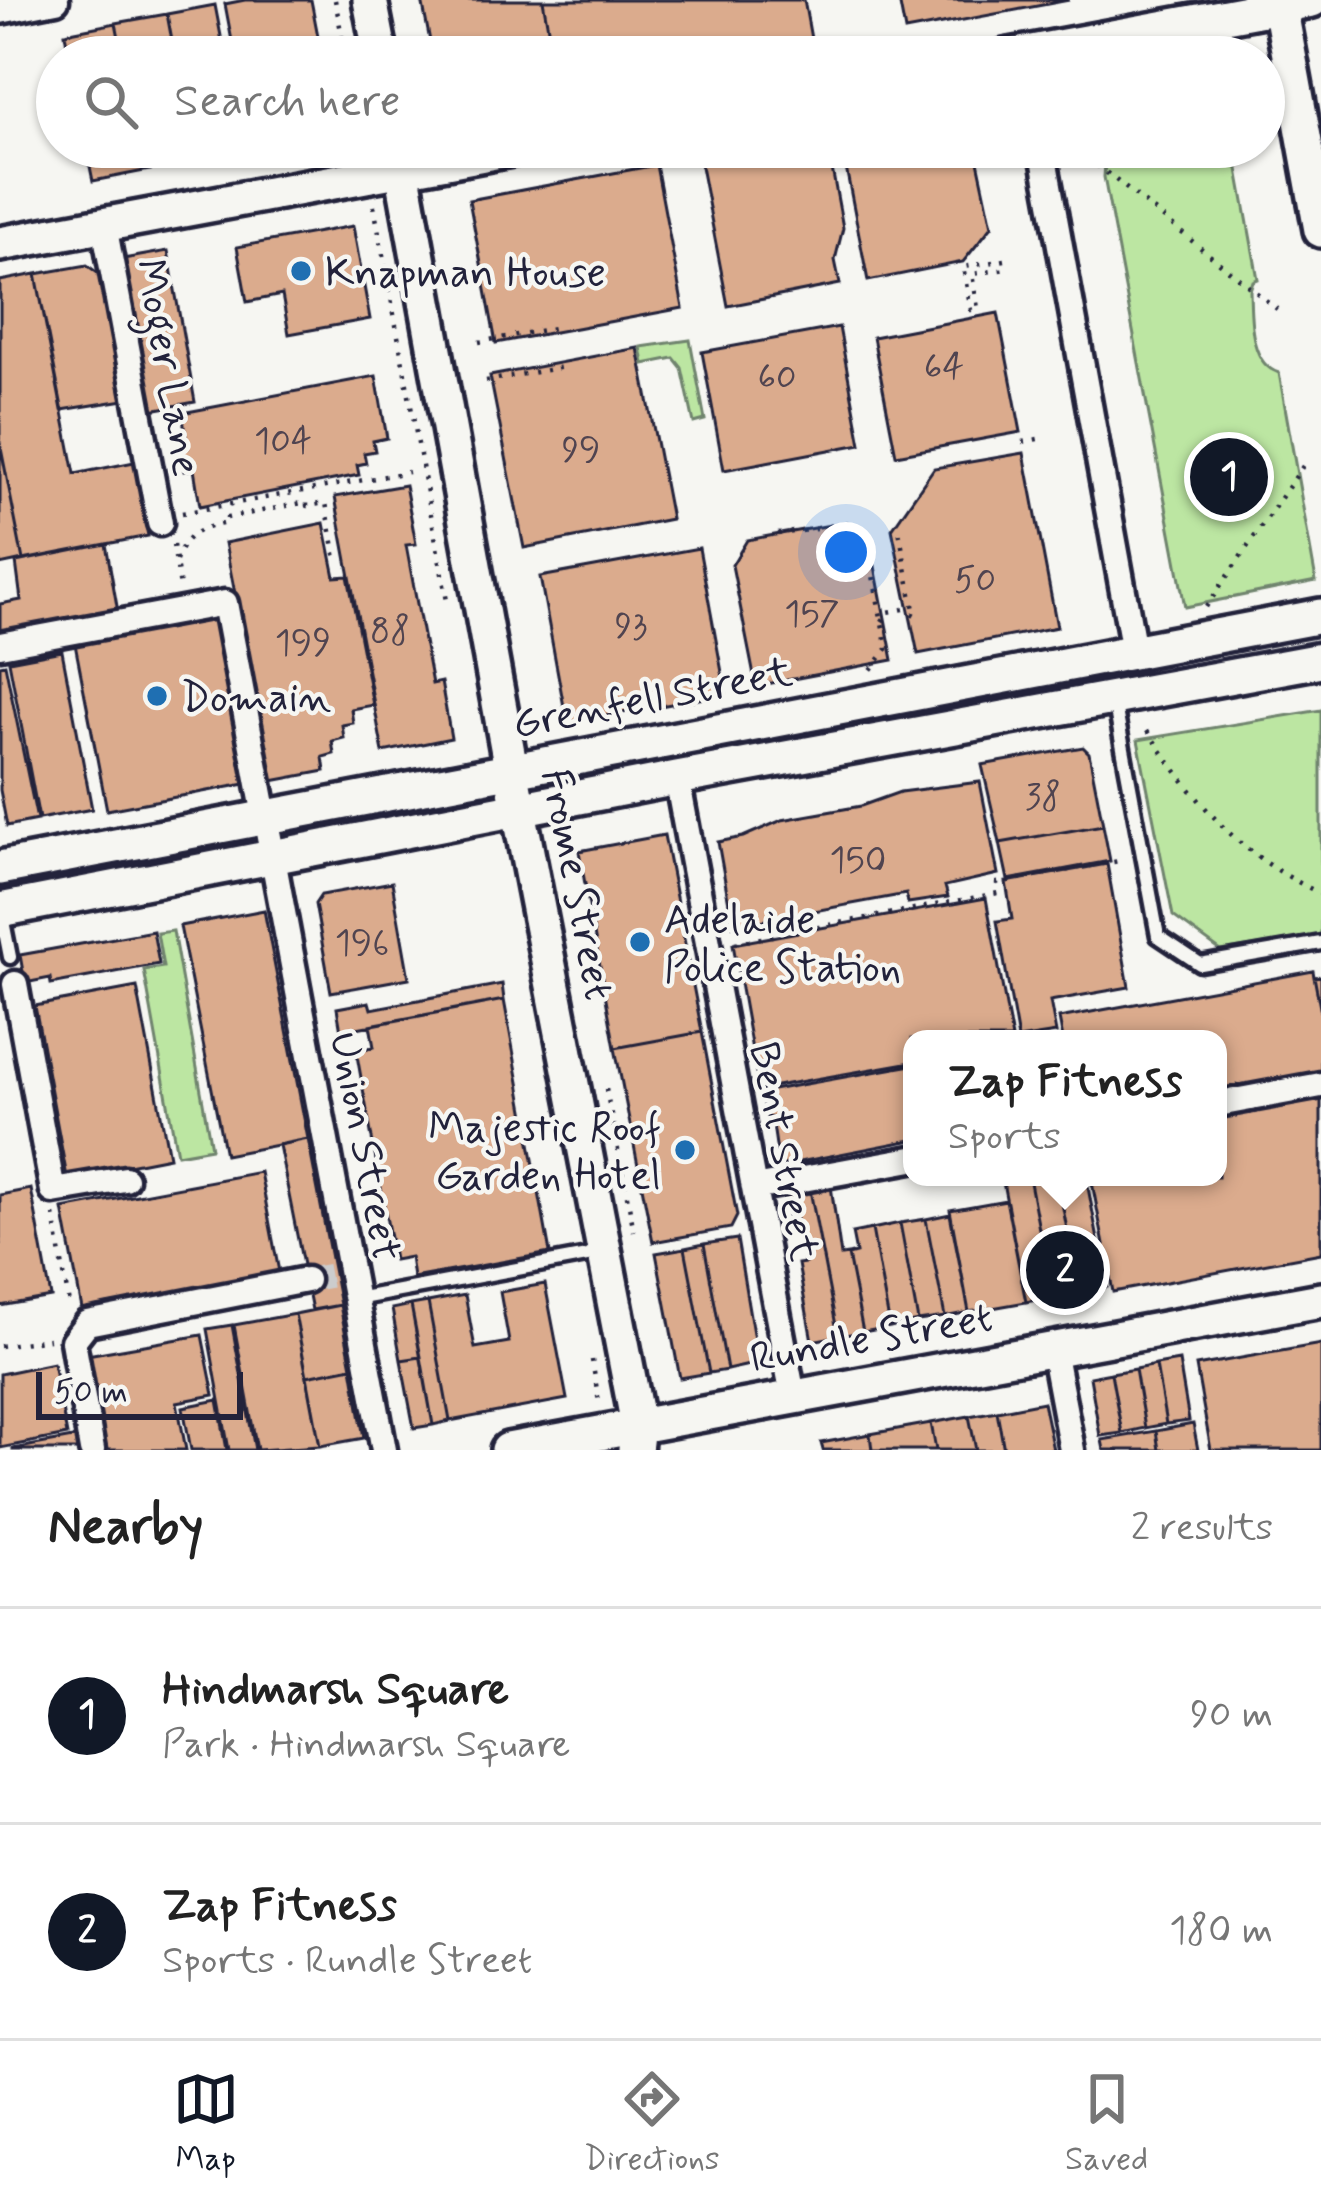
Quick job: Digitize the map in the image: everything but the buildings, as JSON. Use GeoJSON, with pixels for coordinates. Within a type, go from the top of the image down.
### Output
{"type":"FeatureCollection","features":[{"type":"Feature","properties":{"kind":"street"},"geometry":{"type":"LineString","coordinates":[[0,11],[56,0]]}},
{"type":"Feature","properties":{"kind":"street"},"geometry":{"type":"LineString","coordinates":[[370,0],[377,36]]}},
{"type":"Feature","properties":{"kind":"street"},"geometry":{"type":"LineString","coordinates":[[1119,36],[1290,2],[1321,230]]}},
{"type":"Feature","properties":{"kind":"street"},"geometry":{"type":"LineString","coordinates":[[0,244],[355,168]]}},
{"type":"Feature","properties":{"kind":"street","name":"Frome Street"},"geometry":{"type":"LineString","coordinates":[[401,168],[518,808],[642,1442]]}},
{"type":"Feature","properties":{"kind":"street"},"geometry":{"type":"LineString","coordinates":[[1046,168],[1134,651]]}},
{"type":"Feature","properties":{"kind":"street","name":"Moger Lane"},"geometry":{"type":"LineString","coordinates":[[104,225],[160,523]]}},
{"type":"Feature","properties":{"kind":"street","name":"Union Street"},"geometry":{"type":"LineString","coordinates":[[185,610],[225,603],[345,1273],[356,1299],[385,1450]]}},
{"type":"Feature","properties":{"kind":"street"},"geometry":{"type":"LineString","coordinates":[[0,645],[185,610]]}},
{"type":"Feature","properties":{"kind":"street","name":"Grenfell Street"},"geometry":{"type":"LineString","coordinates":[[0,868],[1321,616]]}},
{"type":"Feature","properties":{"kind":"street","name":"Grenfell Street"},"geometry":{"type":"LineString","coordinates":[[0,910],[676,778],[1321,660]]}},
{"type":"Feature","properties":{"kind":"street","name":"Bent Street"},"geometry":{"type":"LineString","coordinates":[[676,778],[793,1396]]}},
{"type":"Feature","properties":{"kind":"street"},"geometry":{"type":"LineString","coordinates":[[15,984],[53,1191],[125,1179]]}},
{"type":"Feature","properties":{"kind":"street"},"geometry":{"type":"LineString","coordinates":[[1227,1102],[1321,1085]]}},
{"type":"Feature","properties":{"kind":"street"},"geometry":{"type":"LineString","coordinates":[[754,1188],[903,1162]]}},
{"type":"Feature","properties":{"kind":"street"},"geometry":{"type":"LineString","coordinates":[[92,1450],[66,1339],[87,1323],[306,1280]]}},
{"type":"Feature","properties":{"kind":"street","name":"Rundle Street"},"geometry":{"type":"LineString","coordinates":[[508,1450],[642,1442],[793,1396],[1321,1300]]}},
{"type":"Feature","properties":{"kind":"street"},"geometry":{"type":"LineString","coordinates":[[1053,1348],[1072,1450]]}},
{"type":"Feature","properties":{"kind":"lane"},"geometry":{"type":"LineString","coordinates":[[1114,699],[1158,936],[1200,964],[1321,944]]}},
{"type":"Feature","properties":{"kind":"lane"},"geometry":{"type":"LineString","coordinates":[[0,910],[10,957]]}},
{"type":"Feature","properties":{"kind":"lane"},"geometry":{"type":"LineString","coordinates":[[356,1299],[604,1253]]}},
{"type":"Feature","properties":{"kind":"path"},"geometry":{"type":"LineString","coordinates":[[335,0],[342,36]]}},
{"type":"Feature","properties":{"kind":"path"},"geometry":{"type":"LineString","coordinates":[[1101,168],[1277,309]]}},
{"type":"Feature","properties":{"kind":"path"},"geometry":{"type":"LineString","coordinates":[[1006,264],[972,274],[978,308],[971,310],[963,267],[1006,264]]}},
{"type":"Feature","properties":{"kind":"path"},"geometry":{"type":"LineString","coordinates":[[478,342],[554,328],[560,332]]}},
{"type":"Feature","properties":{"kind":"path"},"geometry":{"type":"LineString","coordinates":[[486,381],[564,367],[566,362]]}},
{"type":"Feature","properties":{"kind":"path"},"geometry":{"type":"LineString","coordinates":[[1023,442],[1038,439]]}},
{"type":"Feature","properties":{"kind":"path"},"geometry":{"type":"LineString","coordinates":[[1202,613],[1304,463]]}},
{"type":"Feature","properties":{"kind":"path"},"geometry":{"type":"LineString","coordinates":[[197,511],[408,472]]}},
{"type":"Feature","properties":{"kind":"path"},"geometry":{"type":"LineString","coordinates":[[176,561],[181,547],[197,530],[227,523],[226,518],[307,502],[307,506],[326,503],[337,559]]}},
{"type":"Feature","properties":{"kind":"path"},"geometry":{"type":"LineString","coordinates":[[160,523],[169,525],[185,610]]}},
{"type":"Feature","properties":{"kind":"path"},"geometry":{"type":"LineString","coordinates":[[778,535],[847,525],[866,538],[887,649],[865,677]]}},
{"type":"Feature","properties":{"kind":"path"},"geometry":{"type":"LineString","coordinates":[[882,621],[888,612],[904,609],[915,615],[899,530]]}},
{"type":"Feature","properties":{"kind":"path"},"geometry":{"type":"LineString","coordinates":[[1147,731],[1224,832],[1275,870],[1321,894]]}},
{"type":"Feature","properties":{"kind":"path"},"geometry":{"type":"LineString","coordinates":[[709,948],[998,893],[997,883],[1119,861]]}},
{"type":"Feature","properties":{"kind":"path"},"geometry":{"type":"LineString","coordinates":[[0,1346],[66,1339],[71,1314],[53,1217],[53,1191]]}},
{"type":"Feature","properties":{"kind":"green space"},"geometry":{"type":"Polygon","coordinates":[[[1105,168],[1238,168],[1258,279],[1250,290],[1254,338],[1262,360],[1279,373],[1316,581],[1185,607],[1105,168]]]}},
{"type":"Feature","properties":{"kind":"green space"},"geometry":{"type":"Polygon","coordinates":[[[690,340],[705,420],[694,423],[682,368],[674,358],[644,364],[641,347],[690,340]]]}},
{"type":"Feature","properties":{"kind":"green space"},"geometry":{"type":"Polygon","coordinates":[[[1321,710],[1321,935],[1221,951],[1173,916],[1138,740],[1321,710]]]}},
{"type":"Feature","properties":{"kind":"green space"},"geometry":{"type":"Polygon","coordinates":[[[173,931],[211,1148],[177,1154],[144,970],[163,967],[157,933],[173,931]]]}},
{"type":"Feature","properties":{"kind":"tunnel"},"geometry":{"type":"LineString","coordinates":[[306,1280],[339,1274]]}},
{"type":"Feature","properties":{"kind":"place","name":"Knapman House"},"geometry":{"type":"Point","coordinates":[301,271]}},
{"type":"Feature","properties":{"kind":"place","name":"Hindmarsh Square"},"geometry":{"type":"Point","coordinates":[1229,477]}},
{"type":"Feature","properties":{"kind":"place","name":"Domain"},"geometry":{"type":"Point","coordinates":[157,696]}},
{"type":"Feature","properties":{"kind":"place","name":"Adelaide Police Station"},"geometry":{"type":"Point","coordinates":[640,942]}},
{"type":"Feature","properties":{"kind":"place","name":"Majestic Roof Garden Hotel"},"geometry":{"type":"Point","coordinates":[685,1150]}},
{"type":"Feature","properties":{"kind":"place","name":"Zap Fitness"},"geometry":{"type":"Point","coordinates":[1065,1270]}}]}
